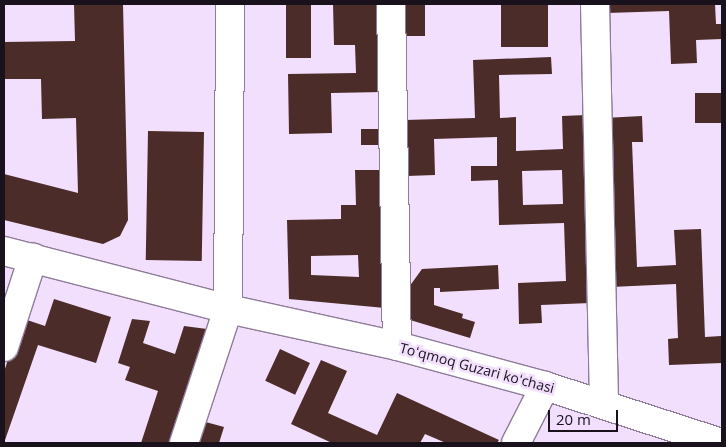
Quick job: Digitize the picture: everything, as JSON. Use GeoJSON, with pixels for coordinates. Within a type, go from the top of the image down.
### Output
{"type":"FeatureCollection","features":[{"type":"Feature","properties":{"kind":"street"},"geometry":{"type":"LineString","coordinates":[[184,443],[228,309],[230,4]]}},
{"type":"Feature","properties":{"kind":"street"},"geometry":{"type":"LineString","coordinates":[[391,4],[397,346]]}},
{"type":"Feature","properties":{"kind":"street"},"geometry":{"type":"LineString","coordinates":[[595,4],[604,404]]}},
{"type":"Feature","properties":{"kind":"street","name":"Toʻqmoq Guzari koʻchasi"},"geometry":{"type":"LineString","coordinates":[[4,251],[228,309],[397,346],[544,386],[722,443]]}},
{"type":"Feature","properties":{"kind":"street"},"geometry":{"type":"LineString","coordinates":[[4,347],[33,258]]}},
{"type":"Feature","properties":{"kind":"street"},"geometry":{"type":"LineString","coordinates":[[516,443],[544,386]]}},
{"type":"Feature","properties":{"kind":"building"},"geometry":{"type":"Polygon","coordinates":[[[74,4],[123,4],[128,220],[120,236],[103,244],[4,220],[4,174],[78,193],[76,118],[42,119],[41,79],[4,79],[4,42],[75,41],[74,4]]]}},
{"type":"Feature","properties":{"kind":"building"},"geometry":{"type":"Polygon","coordinates":[[[286,4],[311,4],[311,58],[286,58],[286,4]]]}},
{"type":"Feature","properties":{"kind":"building"},"geometry":{"type":"Polygon","coordinates":[[[333,4],[380,4],[382,92],[331,93],[332,133],[289,134],[288,74],[356,73],[355,45],[334,45],[333,4]]]}},
{"type":"Feature","properties":{"kind":"building"},"geometry":{"type":"Polygon","coordinates":[[[404,4],[425,4],[425,36],[404,36],[404,4]]]}},
{"type":"Feature","properties":{"kind":"building"},"geometry":{"type":"Polygon","coordinates":[[[501,4],[548,4],[548,47],[501,47],[501,4]]]}},
{"type":"Feature","properties":{"kind":"building"},"geometry":{"type":"Polygon","coordinates":[[[607,4],[715,4],[716,24],[722,24],[722,39],[696,40],[697,63],[671,64],[669,11],[607,13],[607,4]]]}},
{"type":"Feature","properties":{"kind":"building"},"geometry":{"type":"Polygon","coordinates":[[[551,57],[552,74],[499,75],[500,118],[516,117],[516,151],[563,149],[562,116],[587,115],[590,303],[541,305],[542,323],[519,324],[518,283],[566,281],[564,223],[499,225],[498,180],[471,181],[471,166],[497,166],[497,137],[434,139],[435,175],[407,176],[405,120],[475,118],[473,60],[551,57]],[[562,170],[522,171],[523,205],[563,204],[562,170]]]}},
{"type":"Feature","properties":{"kind":"building"},"geometry":{"type":"Polygon","coordinates":[[[695,93],[722,93],[722,123],[695,123],[695,93]]]}},
{"type":"Feature","properties":{"kind":"building"},"geometry":{"type":"Polygon","coordinates":[[[642,116],[643,142],[632,142],[637,267],[676,265],[674,230],[701,229],[705,337],[721,336],[722,363],[669,365],[668,339],[678,338],[676,284],[611,287],[604,118],[642,116]]]}},
{"type":"Feature","properties":{"kind":"building"},"geometry":{"type":"Polygon","coordinates":[[[361,129],[378,129],[378,145],[361,145],[361,129]]]}},
{"type":"Feature","properties":{"kind":"building"},"geometry":{"type":"Polygon","coordinates":[[[148,131],[204,132],[202,261],[146,260],[148,131]]]}},
{"type":"Feature","properties":{"kind":"building"},"geometry":{"type":"Polygon","coordinates":[[[355,170],[383,170],[385,308],[289,299],[287,220],[341,219],[341,205],[356,205],[355,170]],[[358,255],[311,256],[311,275],[359,277],[358,255]]]}},
{"type":"Feature","properties":{"kind":"building"},"geometry":{"type":"Polygon","coordinates":[[[498,265],[499,289],[440,292],[440,288],[434,288],[434,305],[463,314],[462,318],[475,322],[470,338],[410,320],[409,287],[422,269],[498,265]]]}},
{"type":"Feature","properties":{"kind":"building"},"geometry":{"type":"Polygon","coordinates":[[[54,299],[111,317],[96,363],[38,345],[4,443],[4,372],[21,318],[45,326],[54,299]]]}},
{"type":"Feature","properties":{"kind":"building"},"geometry":{"type":"Polygon","coordinates":[[[132,319],[150,321],[143,343],[175,354],[184,326],[207,329],[170,443],[141,443],[158,391],[125,380],[130,367],[118,363],[132,319]]]}},
{"type":"Feature","properties":{"kind":"building"},"geometry":{"type":"Polygon","coordinates":[[[280,349],[310,363],[295,395],[265,381],[280,349]]]}},
{"type":"Feature","properties":{"kind":"building"},"geometry":{"type":"Polygon","coordinates":[[[321,360],[347,371],[328,413],[377,435],[397,393],[499,440],[497,443],[446,443],[425,434],[420,443],[332,443],[291,424],[321,360]]]}},
{"type":"Feature","properties":{"kind":"building"},"geometry":{"type":"Polygon","coordinates":[[[202,421],[224,427],[219,443],[195,443],[202,421]]]}}]}
